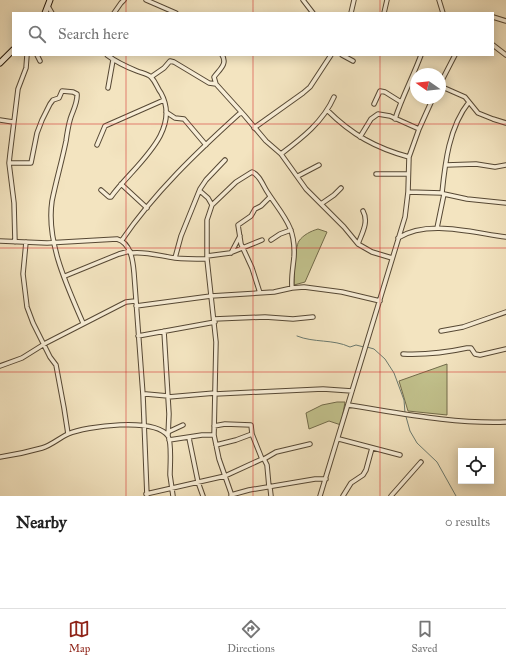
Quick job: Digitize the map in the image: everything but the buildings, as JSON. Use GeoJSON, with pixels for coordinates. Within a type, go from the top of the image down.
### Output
{"type":"FeatureCollection","features":[{"type":"Feature","properties":{"kind":"street"},"geometry":{"type":"LineString","coordinates":[[45,12],[50,0]]}},
{"type":"Feature","properties":{"kind":"street"},"geometry":{"type":"LineString","coordinates":[[115,12],[124,0]]}},
{"type":"Feature","properties":{"kind":"street"},"geometry":{"type":"LineString","coordinates":[[146,0],[174,12]]}},
{"type":"Feature","properties":{"kind":"street"},"geometry":{"type":"LineString","coordinates":[[303,0],[312,12]]}},
{"type":"Feature","properties":{"kind":"street"},"geometry":{"type":"LineString","coordinates":[[351,12],[354,0]]}},
{"type":"Feature","properties":{"kind":"street"},"geometry":{"type":"LineString","coordinates":[[384,12],[387,0]]}},
{"type":"Feature","properties":{"kind":"street"},"geometry":{"type":"LineString","coordinates":[[439,0],[443,12]]}},
{"type":"Feature","properties":{"kind":"street"},"geometry":{"type":"LineString","coordinates":[[48,6],[51,12]]}},
{"type":"Feature","properties":{"kind":"street"},"geometry":{"type":"LineString","coordinates":[[494,17],[506,21]]}},
{"type":"Feature","properties":{"kind":"street"},"geometry":{"type":"LineString","coordinates":[[494,46],[506,54]]}},
{"type":"Feature","properties":{"kind":"street"},"geometry":{"type":"LineString","coordinates":[[0,68],[1,62],[12,51]]}},
{"type":"Feature","properties":{"kind":"street"},"geometry":{"type":"LineString","coordinates":[[15,242],[14,203],[9,163],[18,89],[26,68],[27,56]]}},
{"type":"Feature","properties":{"kind":"street"},"geometry":{"type":"LineString","coordinates":[[38,56],[40,61]]}},
{"type":"Feature","properties":{"kind":"street"},"geometry":{"type":"LineString","coordinates":[[100,190],[111,197],[157,143],[165,126],[166,112],[164,100],[157,85],[151,77],[113,60],[109,56]]}},
{"type":"Feature","properties":{"kind":"street"},"geometry":{"type":"LineString","coordinates":[[223,56],[225,60],[224,63],[214,77],[216,84],[266,141],[281,154],[306,189],[344,227],[358,244],[372,252],[392,258]]}},
{"type":"Feature","properties":{"kind":"street"},"geometry":{"type":"LineString","coordinates":[[254,128],[310,87],[329,56]]}},
{"type":"Feature","properties":{"kind":"street"},"geometry":{"type":"LineString","coordinates":[[344,56],[353,61]]}},
{"type":"Feature","properties":{"kind":"street"},"geometry":{"type":"LineString","coordinates":[[396,119],[401,102],[421,56]]}},
{"type":"Feature","properties":{"kind":"street"},"geometry":{"type":"LineString","coordinates":[[446,73],[454,56]]}},
{"type":"Feature","properties":{"kind":"street"},"geometry":{"type":"LineString","coordinates":[[108,88],[113,60]]}},
{"type":"Feature","properties":{"kind":"street"},"geometry":{"type":"LineString","coordinates":[[151,77],[164,68],[170,61],[209,83],[216,84]]}},
{"type":"Feature","properties":{"kind":"street"},"geometry":{"type":"LineString","coordinates":[[446,88],[460,95],[478,112],[506,123]]}},
{"type":"Feature","properties":{"kind":"street"},"geometry":{"type":"LineString","coordinates":[[9,163],[32,164],[37,133],[50,104],[53,100],[59,98],[62,91],[77,94],[52,201],[51,217],[55,250],[84,323]]}},
{"type":"Feature","properties":{"kind":"street"},"geometry":{"type":"LineString","coordinates":[[374,104],[380,91],[385,92],[401,102]]}},
{"type":"Feature","properties":{"kind":"street"},"geometry":{"type":"LineString","coordinates":[[281,154],[304,136],[327,110],[334,97]]}},
{"type":"Feature","properties":{"kind":"street"},"geometry":{"type":"LineString","coordinates":[[97,145],[105,126],[164,100]]}},
{"type":"Feature","properties":{"kind":"street"},"geometry":{"type":"LineString","coordinates":[[437,228],[449,145],[459,117],[469,102]]}},
{"type":"Feature","properties":{"kind":"street"},"geometry":{"type":"LineString","coordinates":[[322,495],[405,217],[408,192],[409,157],[430,104]]}},
{"type":"Feature","properties":{"kind":"street"},"geometry":{"type":"LineString","coordinates":[[327,110],[343,126],[360,137],[374,145],[409,157]]}},
{"type":"Feature","properties":{"kind":"street"},"geometry":{"type":"LineString","coordinates":[[166,112],[175,118],[184,119],[206,145]]}},
{"type":"Feature","properties":{"kind":"street"},"geometry":{"type":"LineString","coordinates":[[122,240],[176,174],[242,113]]}},
{"type":"Feature","properties":{"kind":"street"},"geometry":{"type":"LineString","coordinates":[[360,137],[375,116],[383,114],[419,129]]}},
{"type":"Feature","properties":{"kind":"street"},"geometry":{"type":"LineString","coordinates":[[0,120],[13,122]]}},
{"type":"Feature","properties":{"kind":"street"},"geometry":{"type":"LineString","coordinates":[[175,258],[181,236],[200,191],[206,180],[226,160]]}},
{"type":"Feature","properties":{"kind":"street"},"geometry":{"type":"LineString","coordinates":[[446,165],[476,164],[496,167],[506,165]]}},
{"type":"Feature","properties":{"kind":"street"},"geometry":{"type":"LineString","coordinates":[[298,176],[319,165]]}},
{"type":"Feature","properties":{"kind":"street"},"geometry":{"type":"LineString","coordinates":[[292,288],[294,256],[291,230],[283,214],[270,197],[257,175],[252,172],[236,182],[212,205],[207,220],[207,257],[216,344],[214,426],[216,445],[232,496],[250,490],[315,479],[326,479]]}},
{"type":"Feature","properties":{"kind":"street"},"geometry":{"type":"LineString","coordinates":[[376,174],[408,174]]}},
{"type":"Feature","properties":{"kind":"street"},"geometry":{"type":"LineString","coordinates":[[121,184],[147,208]]}},
{"type":"Feature","properties":{"kind":"street"},"geometry":{"type":"LineString","coordinates":[[321,204],[341,188]]}},
{"type":"Feature","properties":{"kind":"street"},"geometry":{"type":"LineString","coordinates":[[200,191],[214,200],[219,198]]}},
{"type":"Feature","properties":{"kind":"street"},"geometry":{"type":"LineString","coordinates":[[408,192],[443,194],[467,199],[506,203]]}},
{"type":"Feature","properties":{"kind":"street"},"geometry":{"type":"LineString","coordinates":[[260,293],[243,247],[238,225],[251,216],[255,209],[270,197]]}},
{"type":"Feature","properties":{"kind":"street"},"geometry":{"type":"LineString","coordinates":[[209,198],[212,205]]}},
{"type":"Feature","properties":{"kind":"street"},"geometry":{"type":"LineString","coordinates":[[358,244],[366,222],[366,217],[363,211]]}},
{"type":"Feature","properties":{"kind":"street"},"geometry":{"type":"LineString","coordinates":[[398,238],[410,232],[437,228],[506,238]]}},
{"type":"Feature","properties":{"kind":"street"},"geometry":{"type":"LineString","coordinates":[[271,240],[280,234],[291,230]]}},
{"type":"Feature","properties":{"kind":"street"},"geometry":{"type":"LineString","coordinates":[[230,254],[240,236]]}},
{"type":"Feature","properties":{"kind":"street"},"geometry":{"type":"LineString","coordinates":[[0,241],[54,242],[106,239],[122,240]]}},
{"type":"Feature","properties":{"kind":"street"},"geometry":{"type":"LineString","coordinates":[[122,240],[130,252],[133,261],[143,395],[147,495],[225,476],[276,452],[310,444]]}},
{"type":"Feature","properties":{"kind":"street"},"geometry":{"type":"LineString","coordinates":[[65,276],[119,254],[130,252],[175,258],[207,257],[230,254],[243,247],[262,240]]}},
{"type":"Feature","properties":{"kind":"street"},"geometry":{"type":"LineString","coordinates":[[26,242],[24,274],[27,306],[33,323],[57,369],[68,434]]}},
{"type":"Feature","properties":{"kind":"street"},"geometry":{"type":"LineString","coordinates":[[136,306],[211,296],[260,293],[304,287],[342,292],[380,301]]}},
{"type":"Feature","properties":{"kind":"street"},"geometry":{"type":"LineString","coordinates":[[0,366],[22,358],[43,344],[126,302],[135,301]]}},
{"type":"Feature","properties":{"kind":"street"},"geometry":{"type":"LineString","coordinates":[[441,331],[463,327],[506,312]]}},
{"type":"Feature","properties":{"kind":"street"},"geometry":{"type":"LineString","coordinates":[[138,336],[214,321],[265,317],[293,319],[313,317]]}},
{"type":"Feature","properties":{"kind":"street"},"geometry":{"type":"LineString","coordinates":[[164,331],[169,414],[168,432],[173,496]]}},
{"type":"Feature","properties":{"kind":"street"},"geometry":{"type":"LineString","coordinates":[[403,354],[426,355],[470,348],[475,354],[480,355],[506,349]]}},
{"type":"Feature","properties":{"kind":"street"},"geometry":{"type":"LineString","coordinates":[[143,395],[146,394],[168,397],[215,393],[323,389],[352,391]]}},
{"type":"Feature","properties":{"kind":"street"},"geometry":{"type":"LineString","coordinates":[[348,405],[407,415],[470,422],[506,422]]}},
{"type":"Feature","properties":{"kind":"street"},"geometry":{"type":"LineString","coordinates":[[214,426],[225,424],[250,425],[252,427],[252,434],[267,465],[271,496]]}},
{"type":"Feature","properties":{"kind":"street"},"geometry":{"type":"LineString","coordinates":[[0,457],[44,448],[68,434],[88,428],[117,425],[156,428],[166,434],[169,438],[189,438],[202,435],[214,435]]}},
{"type":"Feature","properties":{"kind":"street"},"geometry":{"type":"LineString","coordinates":[[168,432],[183,425]]}},
{"type":"Feature","properties":{"kind":"street"},"geometry":{"type":"LineString","coordinates":[[216,445],[252,434]]}},
{"type":"Feature","properties":{"kind":"street"},"geometry":{"type":"LineString","coordinates":[[189,438],[198,482],[203,496]]}},
{"type":"Feature","properties":{"kind":"street"},"geometry":{"type":"LineString","coordinates":[[339,439],[400,455]]}},
{"type":"Feature","properties":{"kind":"street"},"geometry":{"type":"LineString","coordinates":[[343,496],[351,483],[363,475],[366,470],[372,448]]}},
{"type":"Feature","properties":{"kind":"street"},"geometry":{"type":"LineString","coordinates":[[393,495],[421,462]]}},
{"type":"Feature","properties":{"kind":"green space"},"geometry":{"type":"Polygon","coordinates":[[[318,229],[327,232],[305,282],[294,285],[296,255],[299,241],[307,234],[318,229]]]}},
{"type":"Feature","properties":{"kind":"green space"},"geometry":{"type":"Polygon","coordinates":[[[447,364],[447,415],[408,411],[399,381],[447,364]]]}},
{"type":"Feature","properties":{"kind":"green space"},"geometry":{"type":"Polygon","coordinates":[[[345,402],[341,425],[329,421],[309,429],[306,413],[322,405],[345,402]]]}},
{"type":"Feature","properties":{"kind":"waterway"},"geometry":{"type":"LineString","coordinates":[[297,336],[310,340],[337,343],[350,347],[356,345],[364,347]]}},
{"type":"Feature","properties":{"kind":"waterway"},"geometry":{"type":"LineString","coordinates":[[367,347],[374,349],[385,359],[394,373],[404,400],[405,413],[410,431],[417,443],[437,462],[456,496]]}}]}
